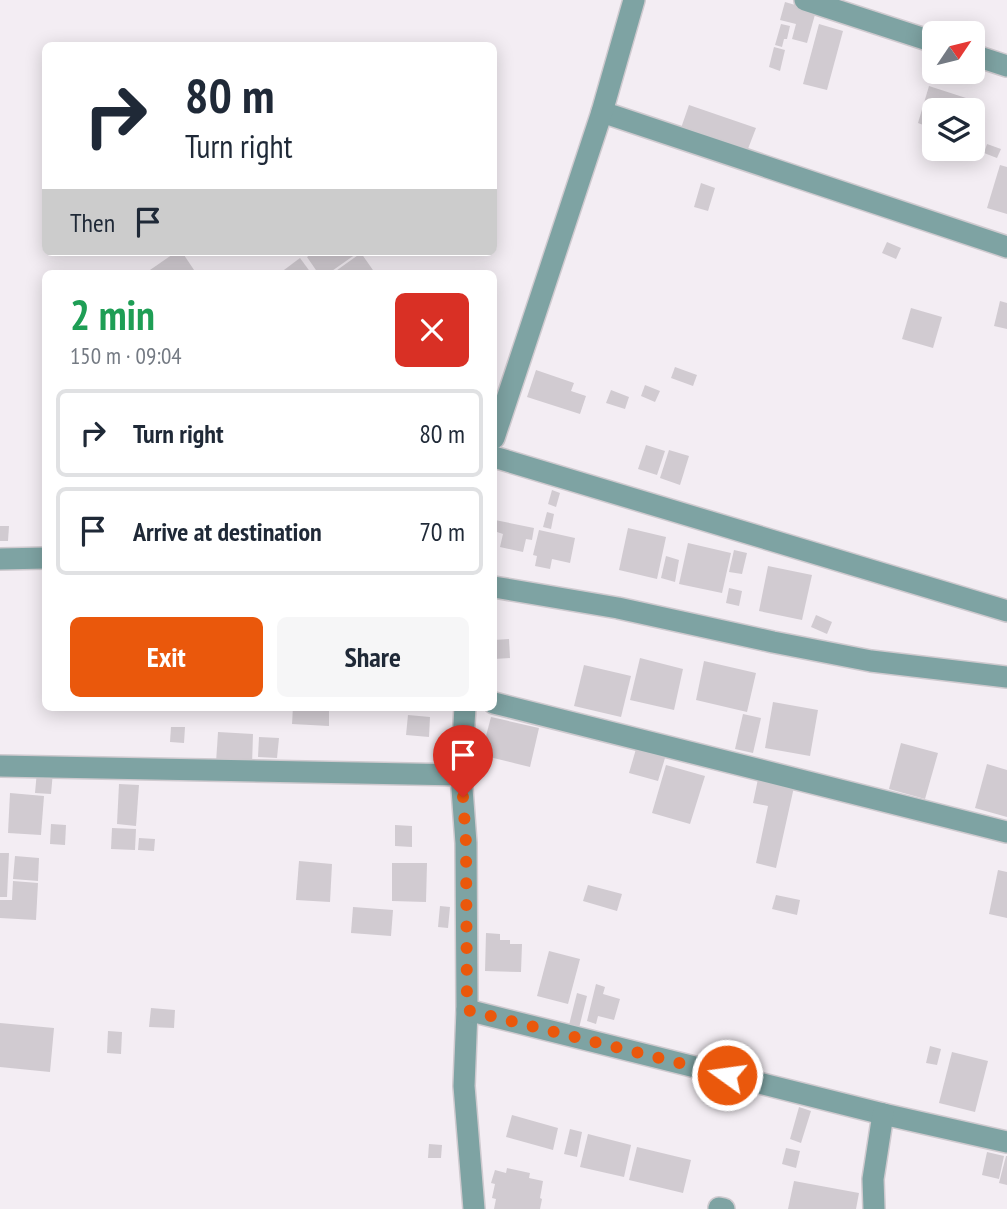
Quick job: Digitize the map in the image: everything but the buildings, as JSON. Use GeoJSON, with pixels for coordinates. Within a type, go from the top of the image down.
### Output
{"type":"FeatureCollection","features":[{"type":"Feature","properties":{"kind":"street"},"geometry":{"type":"LineString","coordinates":[[497,429],[602,112],[634,0]]}},
{"type":"Feature","properties":{"kind":"street"},"geometry":{"type":"LineString","coordinates":[[805,0],[922,39]]}},
{"type":"Feature","properties":{"kind":"street"},"geometry":{"type":"LineString","coordinates":[[985,59],[1007,66]]}},
{"type":"Feature","properties":{"kind":"street"},"geometry":{"type":"LineString","coordinates":[[602,112],[1007,247]]}},
{"type":"Feature","properties":{"kind":"street"},"geometry":{"type":"LineString","coordinates":[[497,458],[1007,611]]}},
{"type":"Feature","properties":{"kind":"street"},"geometry":{"type":"LineString","coordinates":[[0,559],[42,558]]}},
{"type":"Feature","properties":{"kind":"street"},"geometry":{"type":"LineString","coordinates":[[497,588],[618,608],[872,661],[1007,677]]}},
{"type":"Feature","properties":{"kind":"street"},"geometry":{"type":"LineString","coordinates":[[497,704],[1007,832]]}},
{"type":"Feature","properties":{"kind":"street"},"geometry":{"type":"LineString","coordinates":[[465,711],[461,775],[466,843],[467,1010],[464,1086],[474,1209]]}},
{"type":"Feature","properties":{"kind":"street"},"geometry":{"type":"LineString","coordinates":[[0,766],[461,775]]}},
{"type":"Feature","properties":{"kind":"street"},"geometry":{"type":"LineString","coordinates":[[467,1010],[883,1114],[1007,1142]]}},
{"type":"Feature","properties":{"kind":"street"},"geometry":{"type":"LineString","coordinates":[[874,1209],[873,1179],[883,1114]]}},
{"type":"Feature","properties":{"kind":"route"},"geometry":{"type":"LineString","coordinates":[[463,797],[466,843],[467,1010],[727,1075]]}}]}
